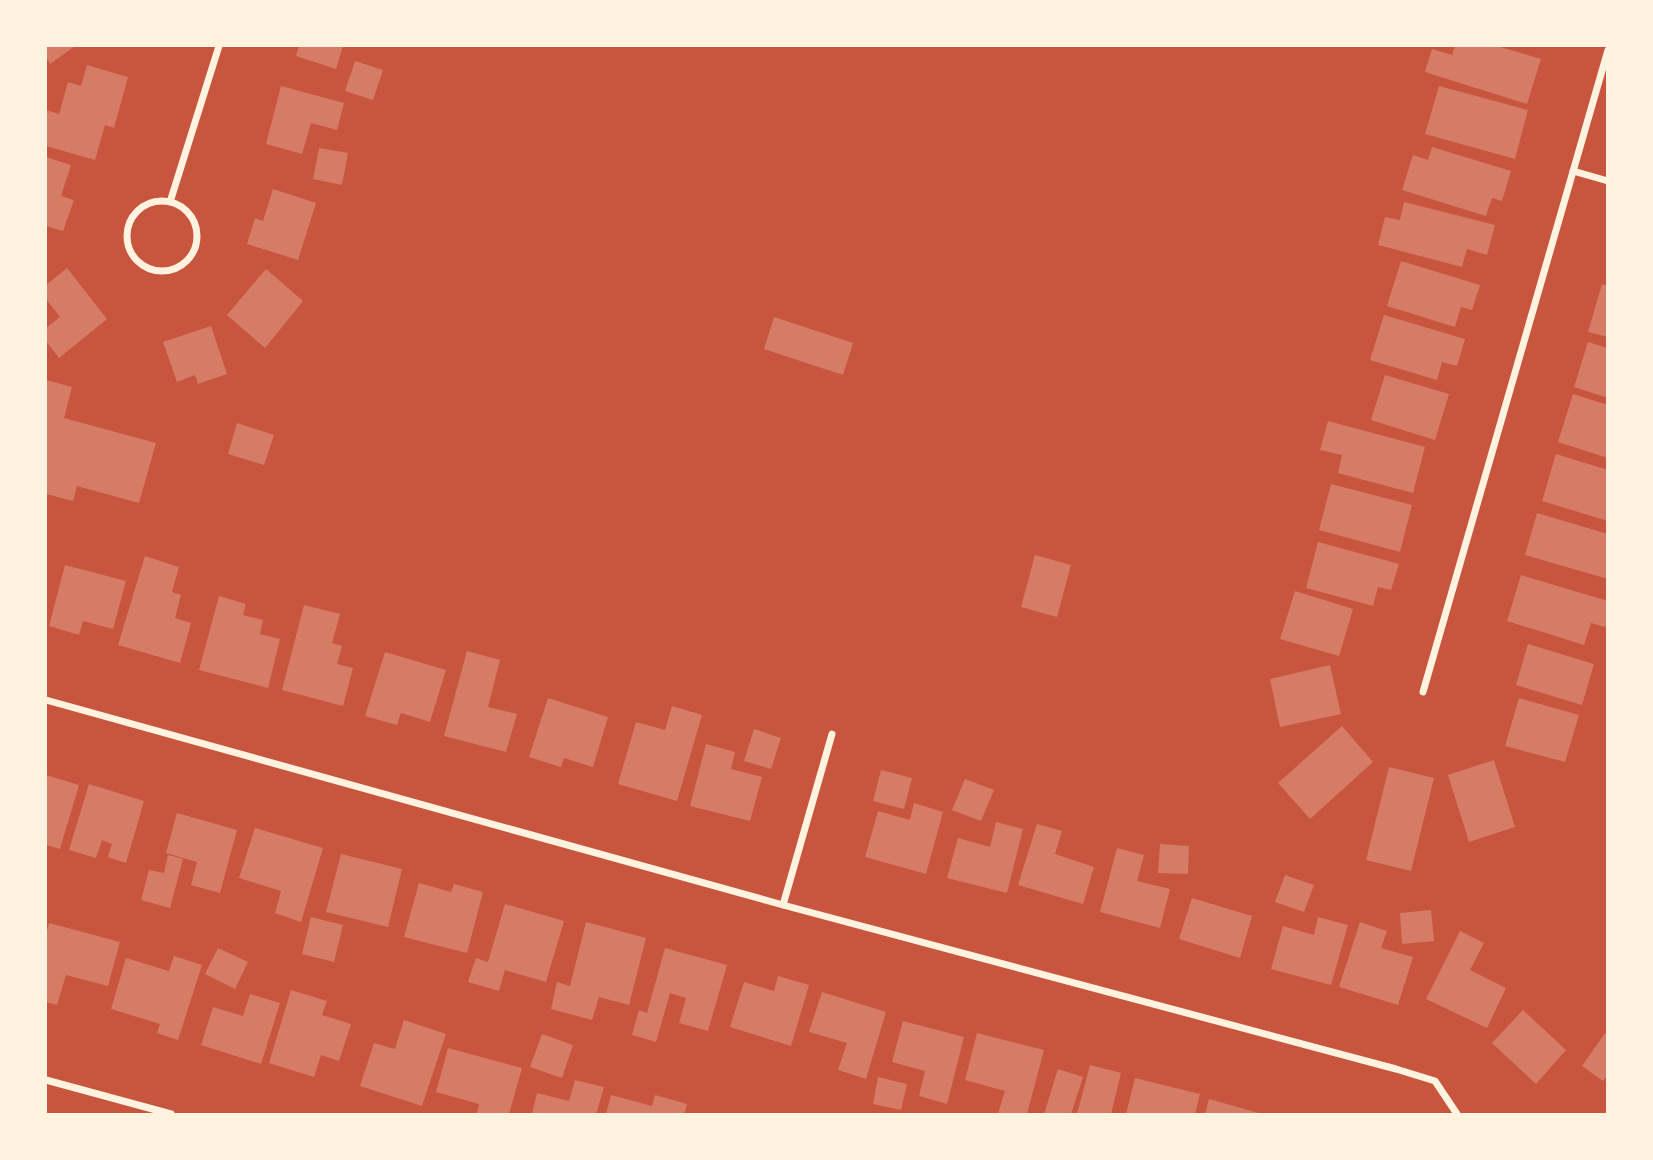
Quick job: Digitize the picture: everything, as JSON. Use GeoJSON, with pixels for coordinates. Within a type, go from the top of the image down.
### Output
{"type":"FeatureCollection","features":[{"type":"Feature","properties":{"kind":"street"},"geometry":{"type":"LineString","coordinates":[[170,202],[219,46]]}},
{"type":"Feature","properties":{"kind":"street"},"geometry":{"type":"LineString","coordinates":[[1423,692],[1608,50]]}},
{"type":"Feature","properties":{"kind":"street"},"geometry":{"type":"LineString","coordinates":[[1573,171],[1608,181]]}},
{"type":"Feature","properties":{"kind":"street"},"geometry":{"type":"LineString","coordinates":[[170,202],[182,206],[191,215],[197,238],[194,250],[178,267],[166,271],[154,270],[135,258],[127,239],[128,228],[139,209],[149,203],[170,202]]}},
{"type":"Feature","properties":{"kind":"street"},"geometry":{"type":"LineString","coordinates":[[46,700],[783,905],[1396,1069],[1435,1082],[1457,1115]]}},
{"type":"Feature","properties":{"kind":"street"},"geometry":{"type":"LineString","coordinates":[[783,905],[832,734]]}},
{"type":"Feature","properties":{"kind":"street"},"geometry":{"type":"LineString","coordinates":[[46,1080],[172,1115]]}},
{"type":"Feature","properties":{"kind":"building"},"geometry":{"type":"Polygon","coordinates":[[[46,46],[75,46],[50,64],[46,57],[46,46]]]}},
{"type":"Feature","properties":{"kind":"building"},"geometry":{"type":"Polygon","coordinates":[[[299,46],[343,46],[336,69],[296,56],[299,46]]]}},
{"type":"Feature","properties":{"kind":"building"},"geometry":{"type":"Polygon","coordinates":[[[1455,46],[1497,46],[1541,59],[1527,104],[1425,72],[1432,49],[1452,55],[1455,46]]]}},
{"type":"Feature","properties":{"kind":"building"},"geometry":{"type":"Polygon","coordinates":[[[355,61],[383,70],[373,100],[345,91],[355,61]]]}},
{"type":"Feature","properties":{"kind":"building"},"geometry":{"type":"Polygon","coordinates":[[[87,65],[128,77],[114,128],[105,125],[95,160],[46,146],[46,110],[59,114],[68,82],[81,86],[87,65]]]}},
{"type":"Feature","properties":{"kind":"building"},"geometry":{"type":"Polygon","coordinates":[[[281,86],[344,103],[337,130],[311,123],[302,154],[266,144],[281,86]]]}},
{"type":"Feature","properties":{"kind":"building"},"geometry":{"type":"Polygon","coordinates":[[[1439,86],[1528,110],[1515,159],[1425,134],[1439,86]]]}},
{"type":"Feature","properties":{"kind":"building"},"geometry":{"type":"Polygon","coordinates":[[[1432,147],[1511,171],[1502,201],[1492,198],[1486,216],[1402,190],[1413,155],[1428,160],[1432,147]]]}},
{"type":"Feature","properties":{"kind":"building"},"geometry":{"type":"Polygon","coordinates":[[[319,148],[348,153],[342,185],[313,179],[319,148]]]}},
{"type":"Feature","properties":{"kind":"building"},"geometry":{"type":"Polygon","coordinates":[[[46,157],[71,165],[61,196],[74,200],[63,231],[46,226],[46,157]]]}},
{"type":"Feature","properties":{"kind":"building"},"geometry":{"type":"Polygon","coordinates":[[[273,189],[316,203],[298,260],[247,244],[255,218],[263,221],[273,189]]]}},
{"type":"Feature","properties":{"kind":"building"},"geometry":{"type":"Polygon","coordinates":[[[1404,202],[1495,225],[1487,255],[1467,249],[1462,267],[1378,245],[1385,217],[1400,220],[1404,202]]]}},
{"type":"Feature","properties":{"kind":"building"},"geometry":{"type":"Polygon","coordinates":[[[1401,261],[1480,285],[1472,310],[1461,307],[1455,327],[1387,306],[1401,261]]]}},
{"type":"Feature","properties":{"kind":"building"},"geometry":{"type":"Polygon","coordinates":[[[67,268],[107,319],[59,358],[46,341],[46,328],[60,317],[46,299],[46,285],[67,268]]]}},
{"type":"Feature","properties":{"kind":"building"},"geometry":{"type":"Polygon","coordinates":[[[266,269],[303,301],[265,348],[227,315],[266,269]]]}},
{"type":"Feature","properties":{"kind":"building"},"geometry":{"type":"Polygon","coordinates":[[[1602,284],[1608,286],[1608,337],[1588,332],[1602,284]]]}},
{"type":"Feature","properties":{"kind":"building"},"geometry":{"type":"Polygon","coordinates":[[[1384,315],[1465,339],[1457,366],[1442,362],[1437,380],[1370,360],[1384,315]]]}},
{"type":"Feature","properties":{"kind":"building"},"geometry":{"type":"Polygon","coordinates":[[[774,317],[853,343],[843,375],[764,349],[774,317]]]}},
{"type":"Feature","properties":{"kind":"building"},"geometry":{"type":"Polygon","coordinates":[[[211,326],[227,374],[198,384],[195,375],[177,382],[163,342],[211,326]]]}},
{"type":"Feature","properties":{"kind":"building"},"geometry":{"type":"Polygon","coordinates":[[[1588,342],[1608,348],[1608,398],[1574,387],[1588,342]]]}},
{"type":"Feature","properties":{"kind":"building"},"geometry":{"type":"Polygon","coordinates":[[[1385,375],[1449,394],[1435,440],[1371,420],[1385,375]]]}},
{"type":"Feature","properties":{"kind":"building"},"geometry":{"type":"Polygon","coordinates":[[[46,380],[72,387],[64,418],[156,443],[139,503],[77,486],[73,501],[46,494],[46,380]]]}},
{"type":"Feature","properties":{"kind":"building"},"geometry":{"type":"Polygon","coordinates":[[[1573,394],[1608,405],[1608,458],[1558,442],[1573,394]]]}},
{"type":"Feature","properties":{"kind":"building"},"geometry":{"type":"Polygon","coordinates":[[[1328,421],[1425,447],[1413,493],[1338,473],[1342,455],[1320,450],[1328,421]]]}},
{"type":"Feature","properties":{"kind":"building"},"geometry":{"type":"Polygon","coordinates":[[[237,423],[274,435],[264,465],[228,454],[237,423]]]}},
{"type":"Feature","properties":{"kind":"building"},"geometry":{"type":"Polygon","coordinates":[[[1556,454],[1608,470],[1608,521],[1542,501],[1556,454]]]}},
{"type":"Feature","properties":{"kind":"building"},"geometry":{"type":"Polygon","coordinates":[[[1331,484],[1412,505],[1400,552],[1319,530],[1331,484]]]}},
{"type":"Feature","properties":{"kind":"building"},"geometry":{"type":"Polygon","coordinates":[[[1537,513],[1608,534],[1608,579],[1525,555],[1537,513]]]}},
{"type":"Feature","properties":{"kind":"building"},"geometry":{"type":"Polygon","coordinates":[[[1318,542],[1399,564],[1391,590],[1378,587],[1373,606],[1306,588],[1318,542]]]}},
{"type":"Feature","properties":{"kind":"building"},"geometry":{"type":"Polygon","coordinates":[[[1035,555],[1071,565],[1057,617],[1021,607],[1035,555]]]}},
{"type":"Feature","properties":{"kind":"building"},"geometry":{"type":"Polygon","coordinates":[[[145,556],[179,567],[172,592],[181,595],[175,618],[191,623],[180,663],[118,645],[145,556]]]}},
{"type":"Feature","properties":{"kind":"building"},"geometry":{"type":"Polygon","coordinates":[[[65,565],[126,581],[113,629],[83,621],[79,635],[49,626],[65,565]]]}},
{"type":"Feature","properties":{"kind":"building"},"geometry":{"type":"Polygon","coordinates":[[[1521,575],[1608,601],[1608,620],[1605,627],[1591,623],[1584,645],[1507,621],[1521,575]]]}},
{"type":"Feature","properties":{"kind":"building"},"geometry":{"type":"Polygon","coordinates":[[[1295,591],[1353,609],[1339,656],[1280,639],[1295,591]]]}},
{"type":"Feature","properties":{"kind":"building"},"geometry":{"type":"Polygon","coordinates":[[[219,596],[246,604],[243,615],[263,620],[260,634],[280,639],[268,688],[199,670],[219,596]]]}},
{"type":"Feature","properties":{"kind":"building"},"geometry":{"type":"Polygon","coordinates":[[[304,605],[340,614],[332,643],[342,646],[337,664],[353,668],[343,706],[282,690],[304,605]]]}},
{"type":"Feature","properties":{"kind":"building"},"geometry":{"type":"Polygon","coordinates":[[[1528,644],[1594,664],[1582,705],[1516,685],[1528,644]]]}},
{"type":"Feature","properties":{"kind":"building"},"geometry":{"type":"Polygon","coordinates":[[[467,651],[500,660],[488,707],[517,714],[506,752],[444,736],[467,651]]]}},
{"type":"Feature","properties":{"kind":"building"},"geometry":{"type":"Polygon","coordinates":[[[385,652],[446,670],[430,722],[401,713],[397,725],[365,716],[385,652]]]}},
{"type":"Feature","properties":{"kind":"building"},"geometry":{"type":"Polygon","coordinates":[[[1330,665],[1341,714],[1280,727],[1270,679],[1330,665]]]}},
{"type":"Feature","properties":{"kind":"building"},"geometry":{"type":"Polygon","coordinates":[[[548,698],[608,717],[593,767],[564,758],[561,767],[529,757],[548,698]]]}},
{"type":"Feature","properties":{"kind":"building"},"geometry":{"type":"Polygon","coordinates":[[[1519,698],[1579,715],[1565,762],[1505,746],[1519,698]]]}},
{"type":"Feature","properties":{"kind":"building"},"geometry":{"type":"Polygon","coordinates":[[[672,706],[702,715],[677,801],[618,784],[636,722],[665,730],[672,706]]]}},
{"type":"Feature","properties":{"kind":"building"},"geometry":{"type":"Polygon","coordinates":[[[1342,726],[1373,762],[1310,819],[1278,783],[1342,726]]]}},
{"type":"Feature","properties":{"kind":"building"},"geometry":{"type":"Polygon","coordinates":[[[754,729],[781,738],[771,769],[744,761],[754,729]]]}},
{"type":"Feature","properties":{"kind":"building"},"geometry":{"type":"Polygon","coordinates":[[[706,744],[735,752],[731,769],[762,777],[750,821],[690,806],[706,744]]]}},
{"type":"Feature","properties":{"kind":"building"},"geometry":{"type":"Polygon","coordinates":[[[1494,760],[1515,827],[1469,842],[1448,775],[1494,760]]]}},
{"type":"Feature","properties":{"kind":"building"},"geometry":{"type":"Polygon","coordinates":[[[1389,767],[1434,778],[1411,871],[1366,860],[1389,767]]]}},
{"type":"Feature","properties":{"kind":"building"},"geometry":{"type":"Polygon","coordinates":[[[881,770],[912,778],[904,809],[873,801],[881,770]]]}},
{"type":"Feature","properties":{"kind":"building"},"geometry":{"type":"Polygon","coordinates":[[[46,775],[79,785],[60,849],[46,845],[46,775]]]}},
{"type":"Feature","properties":{"kind":"building"},"geometry":{"type":"Polygon","coordinates":[[[965,779],[994,790],[981,821],[952,810],[965,779]]]}},
{"type":"Feature","properties":{"kind":"building"},"geometry":{"type":"Polygon","coordinates":[[[89,784],[144,801],[126,863],[108,857],[112,844],[102,840],[96,858],[69,850],[89,784]]]}},
{"type":"Feature","properties":{"kind":"building"},"geometry":{"type":"Polygon","coordinates":[[[914,803],[943,812],[926,874],[865,857],[878,811],[910,820],[914,803]]]}},
{"type":"Feature","properties":{"kind":"building"},"geometry":{"type":"Polygon","coordinates":[[[177,813],[237,830],[220,893],[191,885],[197,862],[166,853],[177,813]]]}},
{"type":"Feature","properties":{"kind":"building"},"geometry":{"type":"Polygon","coordinates":[[[996,822],[1023,829],[1007,893],[947,878],[958,838],[990,847],[996,822]]]}},
{"type":"Feature","properties":{"kind":"building"},"geometry":{"type":"Polygon","coordinates":[[[1037,824],[1062,831],[1055,854],[1094,867],[1083,904],[1018,885],[1037,824]]]}},
{"type":"Feature","properties":{"kind":"building"},"geometry":{"type":"Polygon","coordinates":[[[255,828],[323,848],[301,922],[275,913],[281,891],[239,878],[255,828]]]}},
{"type":"Feature","properties":{"kind":"building"},"geometry":{"type":"Polygon","coordinates":[[[1160,844],[1189,846],[1188,874],[1158,873],[1160,844]]]}},
{"type":"Feature","properties":{"kind":"building"},"geometry":{"type":"Polygon","coordinates":[[[1117,848],[1144,855],[1137,881],[1170,889],[1160,928],[1100,912],[1117,848]]]}},
{"type":"Feature","properties":{"kind":"building"},"geometry":{"type":"Polygon","coordinates":[[[341,854],[402,869],[388,927],[326,912],[341,854]]]}},
{"type":"Feature","properties":{"kind":"building"},"geometry":{"type":"Polygon","coordinates":[[[168,855],[183,859],[170,908],[141,900],[149,870],[164,873],[168,855]]]}},
{"type":"Feature","properties":{"kind":"building"},"geometry":{"type":"Polygon","coordinates":[[[1285,875],[1314,885],[1304,912],[1275,902],[1285,875]]]}},
{"type":"Feature","properties":{"kind":"building"},"geometry":{"type":"Polygon","coordinates":[[[419,883],[451,892],[454,884],[483,892],[467,953],[404,937],[419,883]]]}},
{"type":"Feature","properties":{"kind":"building"},"geometry":{"type":"Polygon","coordinates":[[[1192,898],[1252,916],[1240,958],[1179,939],[1192,898]]]}},
{"type":"Feature","properties":{"kind":"building"},"geometry":{"type":"Polygon","coordinates":[[[505,904],[564,921],[546,982],[505,970],[499,991],[468,982],[476,958],[488,962],[505,904]]]}},
{"type":"Feature","properties":{"kind":"building"},"geometry":{"type":"Polygon","coordinates":[[[1431,910],[1434,941],[1402,944],[1400,913],[1431,910]]]}},
{"type":"Feature","properties":{"kind":"building"},"geometry":{"type":"Polygon","coordinates":[[[311,917],[343,925],[334,962],[302,954],[311,917]]]}},
{"type":"Feature","properties":{"kind":"building"},"geometry":{"type":"Polygon","coordinates":[[[1318,917],[1348,925],[1331,985],[1271,969],[1283,926],[1314,935],[1318,917]]]}},
{"type":"Feature","properties":{"kind":"building"},"geometry":{"type":"Polygon","coordinates":[[[586,922],[646,938],[629,1005],[599,997],[592,1020],[551,1009],[557,982],[570,986],[586,922]]]}},
{"type":"Feature","properties":{"kind":"building"},"geometry":{"type":"Polygon","coordinates":[[[1360,922],[1387,931],[1381,948],[1413,957],[1398,1005],[1339,987],[1360,922]]]}},
{"type":"Feature","properties":{"kind":"building"},"geometry":{"type":"Polygon","coordinates":[[[49,923],[120,942],[108,986],[66,975],[57,1005],[46,1002],[46,935],[49,923]]]}},
{"type":"Feature","properties":{"kind":"building"},"geometry":{"type":"Polygon","coordinates":[[[1460,931],[1484,943],[1470,970],[1506,988],[1487,1028],[1426,999],[1460,931]]]}},
{"type":"Feature","properties":{"kind":"building"},"geometry":{"type":"Polygon","coordinates":[[[218,948],[248,962],[235,989],[205,974],[218,948]]]}},
{"type":"Feature","properties":{"kind":"building"},"geometry":{"type":"Polygon","coordinates":[[[665,948],[727,965],[708,1031],[679,1023],[686,998],[670,993],[656,1042],[632,1035],[639,1010],[647,1013],[665,948]]]}},
{"type":"Feature","properties":{"kind":"building"},"geometry":{"type":"Polygon","coordinates":[[[174,956],[202,965],[178,1040],[157,1033],[160,1024],[111,1009],[126,958],[169,971],[174,956]]]}},
{"type":"Feature","properties":{"kind":"building"},"geometry":{"type":"Polygon","coordinates":[[[778,976],[809,985],[791,1046],[730,1027],[744,982],[774,991],[778,976]]]}},
{"type":"Feature","properties":{"kind":"building"},"geometry":{"type":"Polygon","coordinates":[[[291,990],[327,1001],[322,1015],[351,1024],[339,1061],[321,1055],[314,1077],[269,1063],[291,990]]]}},
{"type":"Feature","properties":{"kind":"building"},"geometry":{"type":"Polygon","coordinates":[[[822,992],[886,1012],[866,1079],[838,1070],[847,1043],[809,1032],[822,992]]]}},
{"type":"Feature","properties":{"kind":"building"},"geometry":{"type":"Polygon","coordinates":[[[250,994],[280,1003],[261,1064],[201,1045],[213,1007],[243,1016],[250,994]]]}},
{"type":"Feature","properties":{"kind":"building"},"geometry":{"type":"Polygon","coordinates":[[[1523,1010],[1566,1050],[1536,1084],[1492,1043],[1523,1010]]]}},
{"type":"Feature","properties":{"kind":"building"},"geometry":{"type":"Polygon","coordinates":[[[404,1020],[446,1034],[422,1106],[360,1086],[374,1043],[395,1049],[404,1020]]]}},
{"type":"Feature","properties":{"kind":"building"},"geometry":{"type":"Polygon","coordinates":[[[903,1021],[964,1037],[947,1104],[919,1096],[925,1071],[892,1062],[903,1021]]]}},
{"type":"Feature","properties":{"kind":"building"},"geometry":{"type":"Polygon","coordinates":[[[977,1033],[1044,1050],[1027,1114],[998,1114],[1005,1091],[965,1080],[977,1033]]]}},
{"type":"Feature","properties":{"kind":"building"},"geometry":{"type":"Polygon","coordinates":[[[1605,1033],[1608,1035],[1608,1075],[1603,1081],[1582,1066],[1605,1033]]]}},
{"type":"Feature","properties":{"kind":"building"},"geometry":{"type":"Polygon","coordinates":[[[542,1034],[573,1045],[562,1078],[530,1067],[542,1034]]]}},
{"type":"Feature","properties":{"kind":"building"},"geometry":{"type":"Polygon","coordinates":[[[448,1048],[522,1068],[509,1114],[477,1114],[479,1104],[436,1092],[448,1048]]]}},
{"type":"Feature","properties":{"kind":"building"},"geometry":{"type":"Polygon","coordinates":[[[1090,1065],[1121,1073],[1111,1114],[1077,1114],[1090,1065]]]}},
{"type":"Feature","properties":{"kind":"building"},"geometry":{"type":"Polygon","coordinates":[[[1058,1069],[1083,1077],[1071,1114],[1044,1114],[1058,1069]]]}},
{"type":"Feature","properties":{"kind":"building"},"geometry":{"type":"Polygon","coordinates":[[[878,1077],[907,1084],[901,1110],[873,1104],[878,1077]]]}},
{"type":"Feature","properties":{"kind":"building"},"geometry":{"type":"Polygon","coordinates":[[[1135,1078],[1200,1094],[1195,1114],[1126,1114],[1135,1078]]]}},
{"type":"Feature","properties":{"kind":"building"},"geometry":{"type":"Polygon","coordinates":[[[575,1080],[604,1087],[596,1114],[532,1114],[537,1093],[569,1101],[575,1080]]]}},
{"type":"Feature","properties":{"kind":"building"},"geometry":{"type":"Polygon","coordinates":[[[611,1095],[652,1106],[655,1095],[687,1104],[684,1114],[606,1114],[611,1095]]]}},
{"type":"Feature","properties":{"kind":"building"},"geometry":{"type":"Polygon","coordinates":[[[1209,1099],[1262,1114],[1205,1114],[1209,1099]]]}}]}
